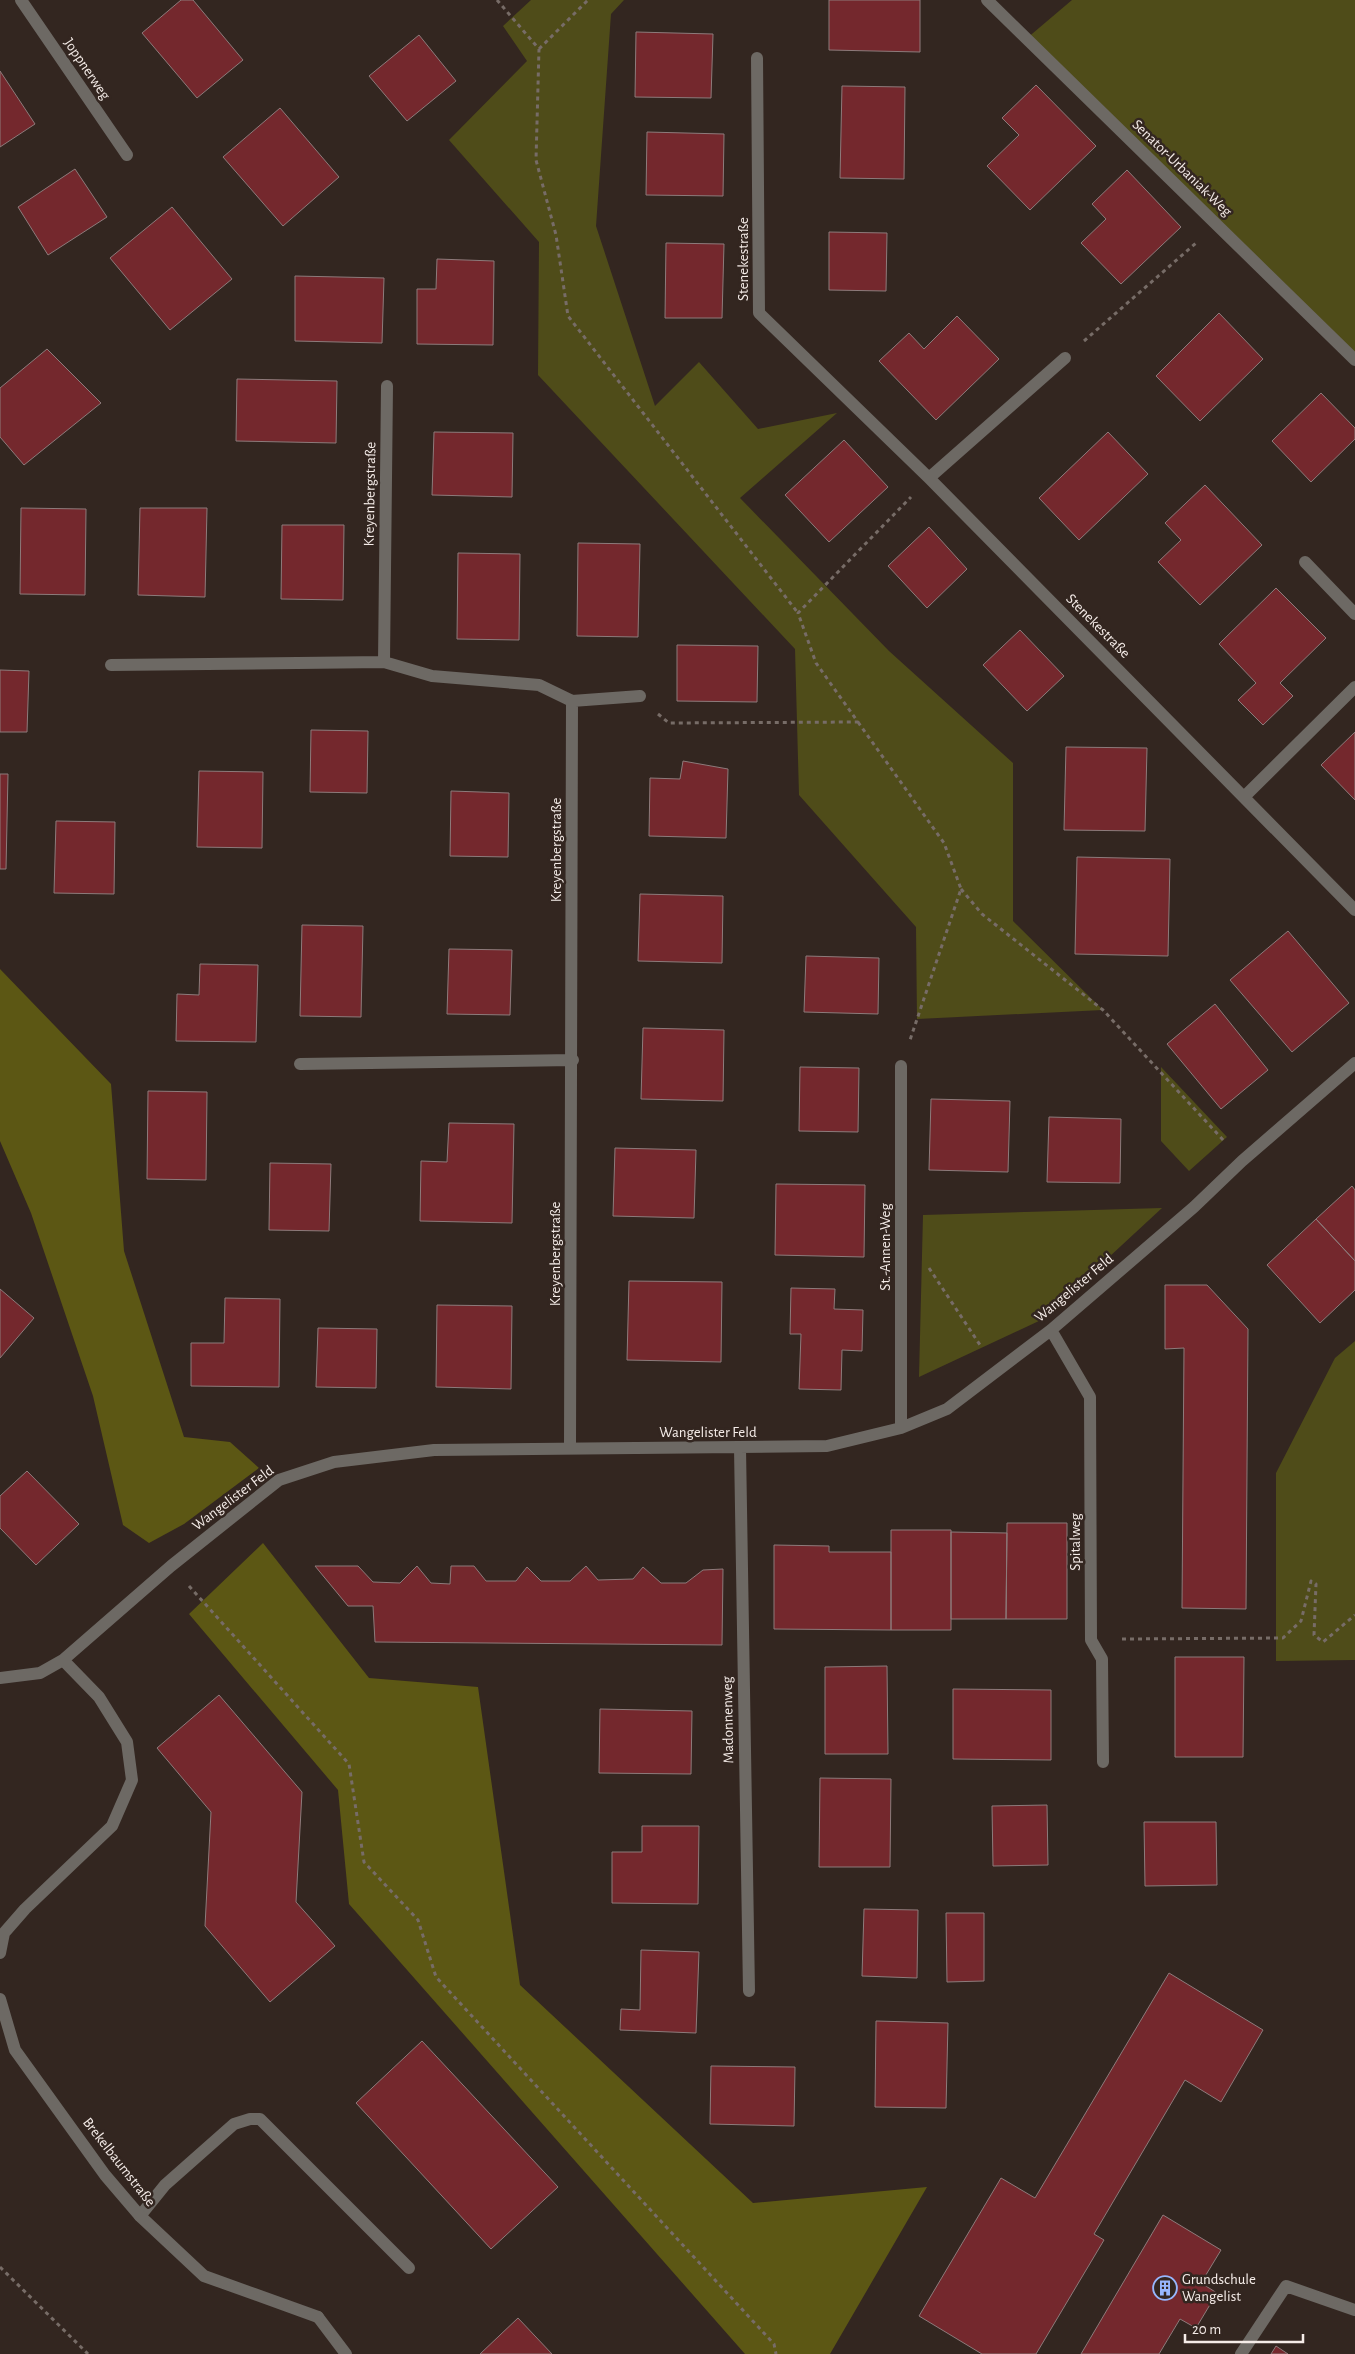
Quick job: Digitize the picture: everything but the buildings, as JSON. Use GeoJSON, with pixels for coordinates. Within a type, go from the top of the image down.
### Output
{"type":"FeatureCollection","features":[{"type":"Feature","properties":{"kind":"street","name":"Joppnerweg"},"geometry":{"type":"LineString","coordinates":[[21,0],[126,155]]}},
{"type":"Feature","properties":{"kind":"street","name":"Senator-Urbaniak-Weg"},"geometry":{"type":"LineString","coordinates":[[987,0],[1355,360]]}},
{"type":"Feature","properties":{"kind":"street","name":"Stenekestraße"},"geometry":{"type":"LineString","coordinates":[[757,58],[759,313],[929,478],[1355,910]]}},
{"type":"Feature","properties":{"kind":"street"},"geometry":{"type":"LineString","coordinates":[[929,478],[1065,358]]}},
{"type":"Feature","properties":{"kind":"street","name":"Kreyenbergstraße"},"geometry":{"type":"LineString","coordinates":[[384,662],[387,386]]}},
{"type":"Feature","properties":{"kind":"street"},"geometry":{"type":"LineString","coordinates":[[1305,562],[1355,614]]}},
{"type":"Feature","properties":{"kind":"street"},"geometry":{"type":"LineString","coordinates":[[111,665],[384,662],[432,676],[539,685],[572,701],[640,696]]}},
{"type":"Feature","properties":{"kind":"street"},"geometry":{"type":"LineString","coordinates":[[1244,798],[1355,687]]}},
{"type":"Feature","properties":{"kind":"street","name":"Kreyenbergstraße"},"geometry":{"type":"LineString","coordinates":[[570,1448],[573,1060],[572,701]]}},
{"type":"Feature","properties":{"kind":"street"},"geometry":{"type":"LineString","coordinates":[[300,1064],[573,1060]]}},
{"type":"Feature","properties":{"kind":"street","name":"Wangelister Feld"},"geometry":{"type":"LineString","coordinates":[[0,1678],[40,1673],[63,1660],[171,1566],[279,1480],[334,1462],[434,1450],[827,1446],[901,1428],[947,1409],[1051,1330],[1194,1207],[1242,1161],[1355,1063]]}},
{"type":"Feature","properties":{"kind":"street","name":"St.-Annen-Weg"},"geometry":{"type":"LineString","coordinates":[[901,1066],[901,1428]]}},
{"type":"Feature","properties":{"kind":"street","name":"Spitalweg"},"geometry":{"type":"LineString","coordinates":[[1051,1330],[1090,1397],[1091,1640],[1102,1660],[1103,1762]]}},
{"type":"Feature","properties":{"kind":"street","name":"Madonnenweg"},"geometry":{"type":"LineString","coordinates":[[740,1448],[749,1991]]}},
{"type":"Feature","properties":{"kind":"street"},"geometry":{"type":"LineString","coordinates":[[0,1953],[4,1933],[25,1908],[112,1826],[132,1780],[126,1742],[99,1698],[63,1660]]}},
{"type":"Feature","properties":{"kind":"street","name":"Brekelbaumstraße"},"geometry":{"type":"LineString","coordinates":[[0,1999],[15,2050],[105,2175],[140,2216],[204,2276],[318,2317],[346,2354]]}},
{"type":"Feature","properties":{"kind":"street"},"geometry":{"type":"LineString","coordinates":[[140,2216],[165,2186],[234,2124],[250,2119],[260,2119],[409,2268]]}},
{"type":"Feature","properties":{"kind":"street"},"geometry":{"type":"LineString","coordinates":[[1241,2354],[1286,2286],[1355,2310]]}},
{"type":"Feature","properties":{"kind":"path"},"geometry":{"type":"LineString","coordinates":[[497,0],[539,50],[536,160],[556,235],[568,316],[798,614],[816,663],[944,843],[961,889],[982,914],[1103,1010],[1242,1161]]}},
{"type":"Feature","properties":{"kind":"path"},"geometry":{"type":"LineString","coordinates":[[539,50],[588,0]]}},
{"type":"Feature","properties":{"kind":"path"},"geometry":{"type":"LineString","coordinates":[[1065,358],[1217,225]]}},
{"type":"Feature","properties":{"kind":"path"},"geometry":{"type":"LineString","coordinates":[[798,614],[929,478]]}},
{"type":"Feature","properties":{"kind":"path"},"geometry":{"type":"LineString","coordinates":[[640,696],[669,723],[858,722]]}},
{"type":"Feature","properties":{"kind":"path"},"geometry":{"type":"LineString","coordinates":[[901,1066],[961,889]]}},
{"type":"Feature","properties":{"kind":"path"},"geometry":{"type":"LineString","coordinates":[[928,1266],[997,1371]]}},
{"type":"Feature","properties":{"kind":"path"},"geometry":{"type":"LineString","coordinates":[[171,1566],[349,1764],[364,1862],[418,1920],[436,1977],[774,2344],[776,2354]]}},
{"type":"Feature","properties":{"kind":"path"},"geometry":{"type":"LineString","coordinates":[[1091,1640],[1283,1638],[1301,1622],[1310,1581],[1316,1584],[1314,1635],[1323,1642],[1355,1615]]}},
{"type":"Feature","properties":{"kind":"path"},"geometry":{"type":"LineString","coordinates":[[0,2267],[88,2354]]}},
{"type":"Feature","properties":{"kind":"shaded area"},"geometry":{"type":"Polygon","coordinates":[[[531,0],[624,0],[611,14],[596,226],[655,406],[699,362],[758,429],[837,413],[740,498],[889,651],[1013,763],[1013,921],[1103,1010],[917,1019],[916,927],[799,795],[795,649],[538,375],[539,242],[449,140],[527,61],[503,26],[531,0]]]}},
{"type":"Feature","properties":{"kind":"shaded area"},"geometry":{"type":"Polygon","coordinates":[[[1072,0],[1355,0],[1355,360],[1026,39],[1072,0]]]}},
{"type":"Feature","properties":{"kind":"shaded area"},"geometry":{"type":"Polygon","coordinates":[[[0,969],[111,1084],[124,1251],[184,1437],[230,1442],[259,1468],[184,1524],[149,1543],[123,1525],[93,1396],[31,1213],[0,1141],[0,969]]]}},
{"type":"Feature","properties":{"kind":"shaded area"},"geometry":{"type":"Polygon","coordinates":[[[1161,1067],[1227,1137],[1189,1171],[1161,1141],[1161,1067]]]}},
{"type":"Feature","properties":{"kind":"shaded area"},"geometry":{"type":"Polygon","coordinates":[[[1162,1208],[1041,1320],[919,1377],[923,1215],[1162,1208]]]}},
{"type":"Feature","properties":{"kind":"shaded area"},"geometry":{"type":"Polygon","coordinates":[[[1355,1341],[1355,1660],[1276,1661],[1276,1473],[1335,1358],[1355,1341]]]}},
{"type":"Feature","properties":{"kind":"shaded area"},"geometry":{"type":"Polygon","coordinates":[[[263,1543],[369,1678],[478,1687],[520,1985],[753,2203],[927,2187],[830,2354],[745,2354],[349,1904],[338,1790],[189,1614],[263,1543]]]}},
{"type":"Feature","properties":{"kind":"place","name":"Grundschule Wangelist"},"geometry":{"type":"Point","coordinates":[1165,2288]}}]}
